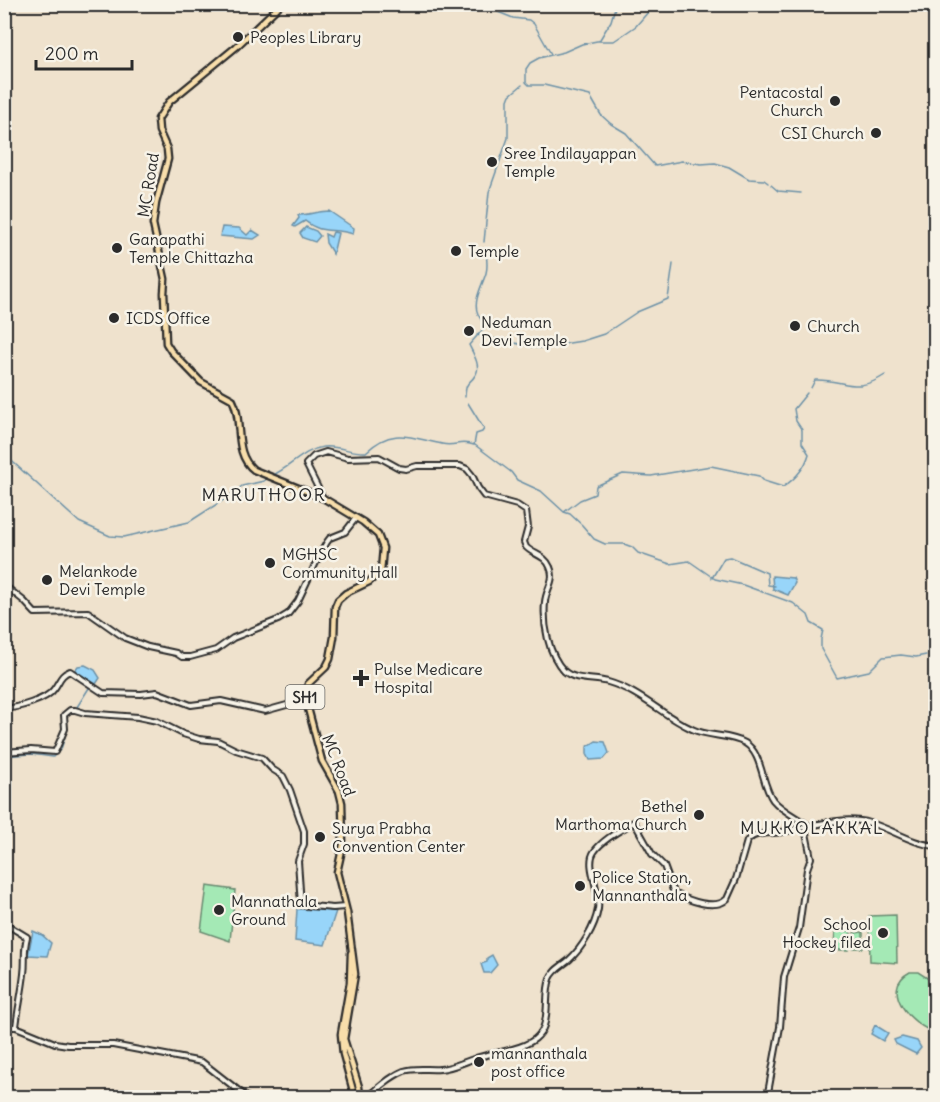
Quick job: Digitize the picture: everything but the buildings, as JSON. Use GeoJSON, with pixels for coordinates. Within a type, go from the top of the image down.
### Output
{"type":"FeatureCollection","features":[{"type":"Feature","properties":{"kind":"main road","name":"MC Road"},"geometry":{"type":"LineString","coordinates":[[281,4],[236,47],[169,102],[159,114],[158,124],[168,159],[153,219],[165,279],[166,343],[201,382],[232,399],[236,409],[244,457],[250,467],[323,498],[373,530],[382,541],[381,572],[369,582],[346,593],[338,600],[335,607],[334,637],[330,659],[323,670],[308,684],[305,700],[322,761],[339,791],[342,803],[343,845],[337,872],[345,906],[351,950],[350,983],[342,1018],[341,1041],[355,1098]]}},
{"type":"Feature","properties":{"kind":"main road","name":"MC Road"},"geometry":{"type":"LineString","coordinates":[[351,950],[354,959],[354,982],[344,1039],[360,1098]]}},
{"type":"Feature","properties":{"kind":"street"},"geometry":{"type":"LineString","coordinates":[[323,498],[306,464],[314,456],[326,452],[348,458],[379,457],[399,468],[406,469],[430,465],[460,466],[467,469],[484,496],[517,505],[526,511],[528,527],[524,542],[526,547],[544,558],[551,570],[552,581],[545,601],[547,635],[554,654],[565,672],[577,677],[609,682],[637,694],[693,730],[746,743],[754,752],[774,801],[807,825]]}},
{"type":"Feature","properties":{"kind":"street"},"geometry":{"type":"LineString","coordinates":[[4,585],[35,613],[88,612],[134,643],[176,653],[182,657],[190,657],[216,650],[233,638],[288,614],[298,601],[327,542],[330,538],[345,532],[356,518]]}},
{"type":"Feature","properties":{"kind":"street"},"geometry":{"type":"LineString","coordinates":[[4,709],[20,707],[50,693],[61,677],[70,671],[103,693],[157,692],[191,705],[221,701],[268,711],[305,700]]}},
{"type":"Feature","properties":{"kind":"street"},"geometry":{"type":"LineString","coordinates":[[4,752],[31,750],[55,752],[65,729],[64,714],[75,710],[157,721],[183,734],[218,741],[236,750],[262,758],[272,769],[283,776],[304,828],[304,844],[298,861],[301,905],[333,908],[345,906]]}},
{"type":"Feature","properties":{"kind":"street"},"geometry":{"type":"LineString","coordinates":[[367,1098],[396,1075],[404,1072],[418,1068],[441,1069],[517,1047],[540,1035],[544,1025],[550,979],[555,971],[581,946],[598,910],[598,891],[591,868],[593,852],[634,822],[652,855],[664,866],[674,893],[715,905],[727,899],[736,879],[747,841],[751,836],[782,832],[807,825],[860,821],[872,823],[923,844],[936,846]]}},
{"type":"Feature","properties":{"kind":"street"},"geometry":{"type":"LineString","coordinates":[[767,1098],[780,1027],[784,977],[799,928],[807,869],[811,858],[806,833],[807,825]]}},
{"type":"Feature","properties":{"kind":"street"},"geometry":{"type":"LineString","coordinates":[[4,923],[27,937],[24,951],[26,960],[24,977],[15,1027]]}},
{"type":"Feature","properties":{"kind":"street"},"geometry":{"type":"LineString","coordinates":[[4,1027],[15,1027],[55,1043],[113,1045],[202,1062],[248,1098]]}},
{"type":"Feature","properties":{"kind":"green space","name":"Mannathala Ground"},"geometry":{"type":"Polygon","coordinates":[[[207,886],[235,890],[230,941],[201,931],[207,886]]]}},
{"type":"Feature","properties":{"kind":"green space","name":"School Hockey filed"},"geometry":{"type":"Polygon","coordinates":[[[896,915],[897,963],[870,961],[869,916],[896,915]]]}},
{"type":"Feature","properties":{"kind":"green space"},"geometry":{"type":"Polygon","coordinates":[[[835,930],[851,931],[849,950],[834,950],[835,930]]]}},
{"type":"Feature","properties":{"kind":"green space"},"geometry":{"type":"Polygon","coordinates":[[[863,932],[863,948],[853,948],[854,933],[863,932]]]}},
{"type":"Feature","properties":{"kind":"green space"},"geometry":{"type":"Polygon","coordinates":[[[910,972],[918,972],[935,983],[935,1032],[917,1023],[902,1006],[898,997],[897,988],[901,979],[910,972]]]}},
{"type":"Feature","properties":{"kind":"water"},"geometry":{"type":"Polygon","coordinates":[[[329,211],[354,228],[353,234],[317,228],[305,221],[293,226],[299,218],[298,215],[329,211]]]}},
{"type":"Feature","properties":{"kind":"water"},"geometry":{"type":"Polygon","coordinates":[[[222,227],[239,228],[247,235],[252,230],[260,235],[254,239],[220,236],[222,227]]]}},
{"type":"Feature","properties":{"kind":"water"},"geometry":{"type":"Polygon","coordinates":[[[306,227],[316,231],[320,236],[315,242],[303,238],[300,233],[306,227]]]}},
{"type":"Feature","properties":{"kind":"water"},"geometry":{"type":"Polygon","coordinates":[[[333,232],[338,233],[333,254],[326,243],[325,234],[331,237],[333,232]]]}},
{"type":"Feature","properties":{"kind":"water"},"geometry":{"type":"Polygon","coordinates":[[[772,576],[793,578],[795,583],[788,595],[773,589],[772,576]]]}},
{"type":"Feature","properties":{"kind":"water"},"geometry":{"type":"Polygon","coordinates":[[[85,665],[95,670],[100,678],[96,684],[74,671],[78,666],[85,665]]]}},
{"type":"Feature","properties":{"kind":"water"},"geometry":{"type":"Polygon","coordinates":[[[596,741],[605,742],[609,753],[604,759],[590,760],[587,747],[596,741]]]}},
{"type":"Feature","properties":{"kind":"water"},"geometry":{"type":"Polygon","coordinates":[[[297,909],[336,911],[325,945],[295,941],[297,909]]]}},
{"type":"Feature","properties":{"kind":"water"},"geometry":{"type":"Polygon","coordinates":[[[33,931],[51,943],[47,956],[28,955],[33,931]]]}},
{"type":"Feature","properties":{"kind":"water"},"geometry":{"type":"Polygon","coordinates":[[[492,955],[497,965],[490,973],[484,973],[481,964],[487,962],[487,958],[492,955]]]}},
{"type":"Feature","properties":{"kind":"water"},"geometry":{"type":"Polygon","coordinates":[[[875,1025],[888,1033],[883,1041],[871,1034],[875,1025]]]}},
{"type":"Feature","properties":{"kind":"water"},"geometry":{"type":"Polygon","coordinates":[[[902,1037],[917,1041],[921,1048],[916,1054],[896,1044],[894,1040],[902,1037]]]}},
{"type":"Feature","properties":{"kind":"waterway"},"geometry":{"type":"LineString","coordinates":[[478,4],[513,18],[529,20],[534,24],[551,54]]}},
{"type":"Feature","properties":{"kind":"waterway"},"geometry":{"type":"LineString","coordinates":[[599,41],[611,21],[616,4]]}},
{"type":"Feature","properties":{"kind":"waterway"},"geometry":{"type":"LineString","coordinates":[[655,4],[636,26],[614,41],[582,44],[530,63],[526,69],[526,82],[529,85],[544,85],[590,96],[601,115],[626,133],[655,166],[682,161],[701,164],[715,163],[729,167],[749,179],[764,180],[768,183]]}},
{"type":"Feature","properties":{"kind":"waterway"},"geometry":{"type":"LineString","coordinates":[[484,242],[489,192],[508,138],[508,100],[510,95],[522,85]]}},
{"type":"Feature","properties":{"kind":"waterway"},"geometry":{"type":"LineString","coordinates":[[771,185],[778,191],[801,193]]}},
{"type":"Feature","properties":{"kind":"waterway"},"geometry":{"type":"LineString","coordinates":[[465,397],[467,385],[476,374],[478,367],[469,345],[485,327],[476,309],[476,304],[487,270],[486,254]]}},
{"type":"Feature","properties":{"kind":"waterway"},"geometry":{"type":"LineString","coordinates":[[477,335],[538,348],[582,341],[604,334],[637,312],[668,299],[673,264]]}},
{"type":"Feature","properties":{"kind":"waterway"},"geometry":{"type":"LineString","coordinates":[[811,388],[815,380],[858,385],[875,381],[885,375]]}},
{"type":"Feature","properties":{"kind":"waterway"},"geometry":{"type":"LineString","coordinates":[[564,512],[580,500],[595,494],[596,486],[623,474],[651,476],[711,466],[759,476],[764,481],[783,487],[799,473],[809,454],[802,443],[802,430],[796,421],[794,409],[807,393]]}},
{"type":"Feature","properties":{"kind":"waterway"},"geometry":{"type":"LineString","coordinates":[[273,475],[316,449],[334,447],[366,452],[376,444],[394,436],[411,437],[447,445],[465,443],[474,445],[476,434],[484,429],[468,403]]}},
{"type":"Feature","properties":{"kind":"waterway"},"geometry":{"type":"LineString","coordinates":[[475,445],[511,472],[517,480],[541,491],[564,512],[570,514],[594,539],[605,544],[624,544],[632,547],[638,553],[670,564],[689,561],[715,579],[743,585],[793,603],[808,615],[811,623],[823,630],[821,649],[837,678],[869,671],[883,657],[926,655]]}},
{"type":"Feature","properties":{"kind":"waterway"},"geometry":{"type":"LineString","coordinates":[[4,454],[79,522],[110,536],[124,537],[189,522],[242,486],[264,481],[269,477]]}},
{"type":"Feature","properties":{"kind":"waterway"},"geometry":{"type":"LineString","coordinates":[[712,578],[724,558],[730,557],[767,573],[768,585],[775,586]]}},
{"type":"Feature","properties":{"kind":"waterway"},"geometry":{"type":"LineString","coordinates":[[931,652],[936,649]]}},
{"type":"Feature","properties":{"kind":"waterway"},"geometry":{"type":"LineString","coordinates":[[77,707],[89,688]]}},
{"type":"Feature","properties":{"kind":"waterway"},"geometry":{"type":"LineString","coordinates":[[66,732],[67,716],[71,712]]}},
{"type":"Feature","properties":{"kind":"waterway"},"geometry":{"type":"LineString","coordinates":[[4,756],[31,754],[53,757],[61,749],[65,737]]}},
{"type":"Feature","properties":{"kind":"waterway"},"geometry":{"type":"LineString","coordinates":[[4,927],[14,932]]}},
{"type":"Feature","properties":{"kind":"place","name":"Peoples Library"},"geometry":{"type":"Point","coordinates":[238,37]}},
{"type":"Feature","properties":{"kind":"place","name":"Pentacostal Church"},"geometry":{"type":"Point","coordinates":[835,101]}},
{"type":"Feature","properties":{"kind":"place","name":"CSI Church"},"geometry":{"type":"Point","coordinates":[876,133]}},
{"type":"Feature","properties":{"kind":"place","name":"Sree Indilayappan Temple"},"geometry":{"type":"Point","coordinates":[492,162]}},
{"type":"Feature","properties":{"kind":"place","name":"Ganapathi Temple Chittazha"},"geometry":{"type":"Point","coordinates":[117,248]}},
{"type":"Feature","properties":{"kind":"place","name":"Temple"},"geometry":{"type":"Point","coordinates":[456,251]}},
{"type":"Feature","properties":{"kind":"place","name":"ICDS Office"},"geometry":{"type":"Point","coordinates":[114,318]}},
{"type":"Feature","properties":{"kind":"place","name":"Church"},"geometry":{"type":"Point","coordinates":[795,326]}},
{"type":"Feature","properties":{"kind":"place","name":"Neduman Devi Temple"},"geometry":{"type":"Point","coordinates":[469,331]}},
{"type":"Feature","properties":{"kind":"place","name":"MGHSC Community Hall"},"geometry":{"type":"Point","coordinates":[270,563]}},
{"type":"Feature","properties":{"kind":"place","name":"Melankode Devi Temple"},"geometry":{"type":"Point","coordinates":[47,580]}},
{"type":"Feature","properties":{"kind":"place","name":"Pulse Medicare Hospital"},"geometry":{"type":"Point","coordinates":[361,678]}},
{"type":"Feature","properties":{"kind":"place","name":"Bethel Marthoma Church"},"geometry":{"type":"Point","coordinates":[699,815]}},
{"type":"Feature","properties":{"kind":"place","name":"Surya Prabha Convention Center"},"geometry":{"type":"Point","coordinates":[320,837]}},
{"type":"Feature","properties":{"kind":"place","name":"Police Station, Mannanthala"},"geometry":{"type":"Point","coordinates":[580,886]}},
{"type":"Feature","properties":{"kind":"place","name":"Mannathala Ground"},"geometry":{"type":"Point","coordinates":[219,910]}},
{"type":"Feature","properties":{"kind":"place","name":"School Hockey filed"},"geometry":{"type":"Point","coordinates":[883,933]}},
{"type":"Feature","properties":{"kind":"place","name":"mannanthala post office"},"geometry":{"type":"Point","coordinates":[479,1062]}},
{"type":"Feature","properties":{"kind":"district","name":"MARUTHOOR"},"geometry":{"type":"Point","coordinates":[264,494]}},
{"type":"Feature","properties":{"kind":"district","name":"MUKKOLAKKAL"},"geometry":{"type":"Point","coordinates":[812,827]}}]}
